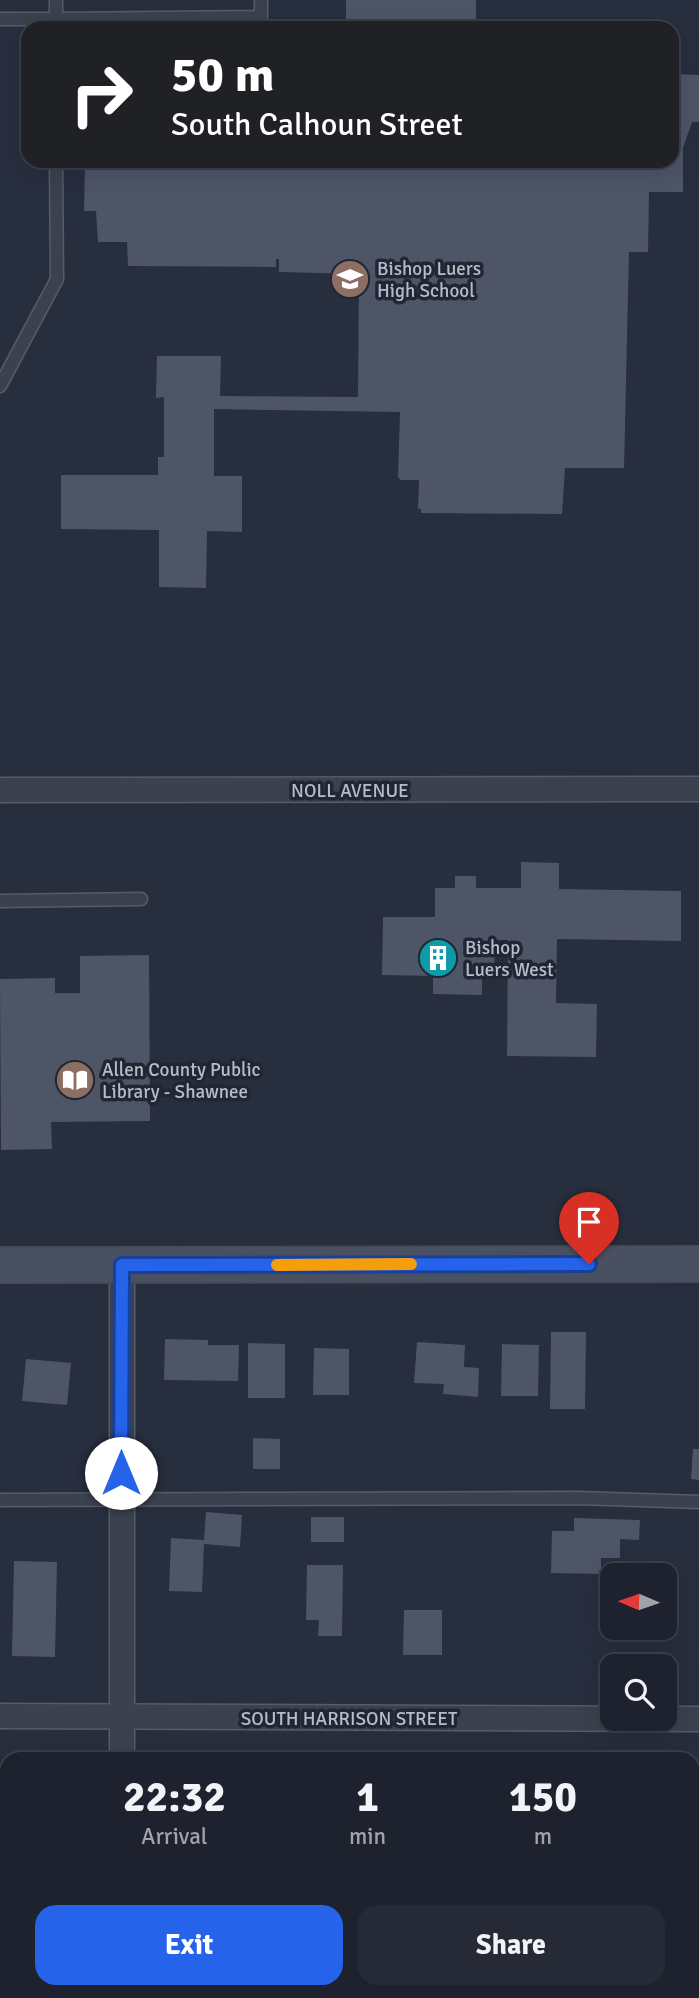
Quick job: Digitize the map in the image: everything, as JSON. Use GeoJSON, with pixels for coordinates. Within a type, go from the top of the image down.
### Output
{"type":"FeatureCollection","features":[{"type":"Feature","properties":{"kind":"street","name":"NOLL AVENUE"},"geometry":{"type":"LineString","coordinates":[[0,790],[699,789]]}},
{"type":"Feature","properties":{"kind":"street"},"geometry":{"type":"LineString","coordinates":[[0,1265],[699,1264]]}},
{"type":"Feature","properties":{"kind":"street"},"geometry":{"type":"LineString","coordinates":[[122,1265],[122,1752]]}},
{"type":"Feature","properties":{"kind":"street","name":"SOUTH HARRISON STREET"},"geometry":{"type":"LineString","coordinates":[[0,1716],[699,1719]]}},
{"type":"Feature","properties":{"kind":"lane"},"geometry":{"type":"LineString","coordinates":[[56,0],[56,21]]}},
{"type":"Feature","properties":{"kind":"lane"},"geometry":{"type":"LineString","coordinates":[[124,21],[261,17],[261,0]]}},
{"type":"Feature","properties":{"kind":"lane"},"geometry":{"type":"LineString","coordinates":[[0,19],[28,21]]}},
{"type":"Feature","properties":{"kind":"lane"},"geometry":{"type":"LineString","coordinates":[[0,386],[57,279],[57,168]]}},
{"type":"Feature","properties":{"kind":"lane"},"geometry":{"type":"LineString","coordinates":[[0,901],[141,900]]}},
{"type":"Feature","properties":{"kind":"lane"},"geometry":{"type":"LineString","coordinates":[[0,1500],[578,1498],[699,1502]]}},
{"type":"Feature","properties":{"kind":"building"},"geometry":{"type":"Polygon","coordinates":[[[346,0],[476,0],[476,21],[346,21],[346,0]]]}},
{"type":"Feature","properties":{"kind":"building"},"geometry":{"type":"Polygon","coordinates":[[[679,74],[699,75],[699,122],[692,122],[683,148],[683,192],[649,192],[648,252],[629,252],[624,468],[565,468],[562,514],[421,513],[421,509],[418,509],[419,480],[401,480],[398,477],[400,412],[214,409],[214,476],[242,476],[242,532],[207,531],[206,588],[159,587],[159,530],[61,529],[61,475],[158,475],[158,457],[164,457],[164,397],[156,398],[157,356],[221,356],[220,396],[358,397],[359,274],[279,272],[279,259],[276,259],[276,267],[128,266],[127,242],[98,242],[96,211],[84,211],[85,168],[679,168],[679,74]]]}},
{"type":"Feature","properties":{"kind":"building","name":"Bishop Luers West"},"geometry":{"type":"Polygon","coordinates":[[[521,862],[559,863],[559,889],[681,891],[681,941],[557,939],[556,1003],[597,1004],[596,1057],[507,1056],[508,940],[495,940],[494,975],[482,975],[482,995],[433,994],[433,976],[382,975],[383,917],[435,917],[435,888],[455,888],[455,876],[476,876],[476,888],[521,888],[521,862]]]}},
{"type":"Feature","properties":{"kind":"building","name":"Allen County Public Library - Shawnee"},"geometry":{"type":"Polygon","coordinates":[[[149,955],[150,1121],[51,1122],[52,1149],[1,1150],[0,979],[55,978],[55,993],[80,993],[80,956],[149,955]]]}},
{"type":"Feature","properties":{"kind":"building"},"geometry":{"type":"Polygon","coordinates":[[[551,1332],[586,1332],[585,1409],[550,1409],[551,1332]]]}},
{"type":"Feature","properties":{"kind":"building"},"geometry":{"type":"Polygon","coordinates":[[[165,1339],[208,1340],[208,1345],[239,1345],[238,1381],[164,1380],[165,1339]]]}},
{"type":"Feature","properties":{"kind":"building"},"geometry":{"type":"Polygon","coordinates":[[[417,1342],[465,1345],[464,1367],[479,1368],[478,1397],[443,1394],[444,1384],[414,1383],[417,1342]]]}},
{"type":"Feature","properties":{"kind":"building"},"geometry":{"type":"Polygon","coordinates":[[[248,1343],[285,1344],[285,1398],[248,1398],[248,1343]]]}},
{"type":"Feature","properties":{"kind":"building"},"geometry":{"type":"Polygon","coordinates":[[[502,1344],[539,1345],[538,1396],[501,1396],[502,1344]]]}},
{"type":"Feature","properties":{"kind":"building"},"geometry":{"type":"Polygon","coordinates":[[[314,1348],[349,1349],[349,1395],[313,1395],[314,1348]]]}},
{"type":"Feature","properties":{"kind":"building"},"geometry":{"type":"Polygon","coordinates":[[[26,1359],[71,1363],[67,1405],[22,1401],[26,1359]]]}},
{"type":"Feature","properties":{"kind":"building"},"geometry":{"type":"Polygon","coordinates":[[[253,1438],[280,1439],[280,1469],[253,1469],[253,1438]]]}},
{"type":"Feature","properties":{"kind":"building"},"geometry":{"type":"Polygon","coordinates":[[[693,1449],[699,1449],[699,1480],[691,1479],[693,1449]]]}},
{"type":"Feature","properties":{"kind":"building"},"geometry":{"type":"Polygon","coordinates":[[[206,1512],[242,1515],[240,1547],[204,1544],[202,1592],[169,1591],[171,1538],[204,1540],[206,1512]]]}},
{"type":"Feature","properties":{"kind":"building"},"geometry":{"type":"Polygon","coordinates":[[[311,1517],[344,1517],[344,1542],[311,1542],[311,1517]]]}},
{"type":"Feature","properties":{"kind":"building"},"geometry":{"type":"Polygon","coordinates":[[[574,1518],[640,1520],[639,1540],[620,1539],[620,1558],[601,1558],[600,1574],[551,1573],[552,1531],[574,1531],[574,1518]]]}},
{"type":"Feature","properties":{"kind":"building"},"geometry":{"type":"Polygon","coordinates":[[[14,1561],[57,1562],[55,1657],[12,1656],[14,1561]]]}},
{"type":"Feature","properties":{"kind":"building"},"geometry":{"type":"Polygon","coordinates":[[[307,1565],[343,1565],[342,1636],[318,1636],[319,1620],[306,1620],[307,1565]]]}},
{"type":"Feature","properties":{"kind":"building"},"geometry":{"type":"Polygon","coordinates":[[[404,1610],[442,1610],[442,1655],[403,1655],[404,1610]]]}},
{"type":"Feature","properties":{"kind":"slow traffic"},"geometry":{"type":"LineString","coordinates":[[277,1265],[411,1264]]}},
{"type":"Feature","properties":{"kind":"place","name":"Bishop Luers High School"},"geometry":{"type":"Point","coordinates":[350,279]}},
{"type":"Feature","properties":{"kind":"place","name":"Bishop Luers West"},"geometry":{"type":"Point","coordinates":[438,958]}},
{"type":"Feature","properties":{"kind":"place","name":"Allen County Public Library - Shawnee"},"geometry":{"type":"Point","coordinates":[75,1080]}},
{"type":"Feature","properties":{"kind":"route"},"geometry":{"type":"LineString","coordinates":[[121,1473],[122,1265],[589,1264]]}}]}
